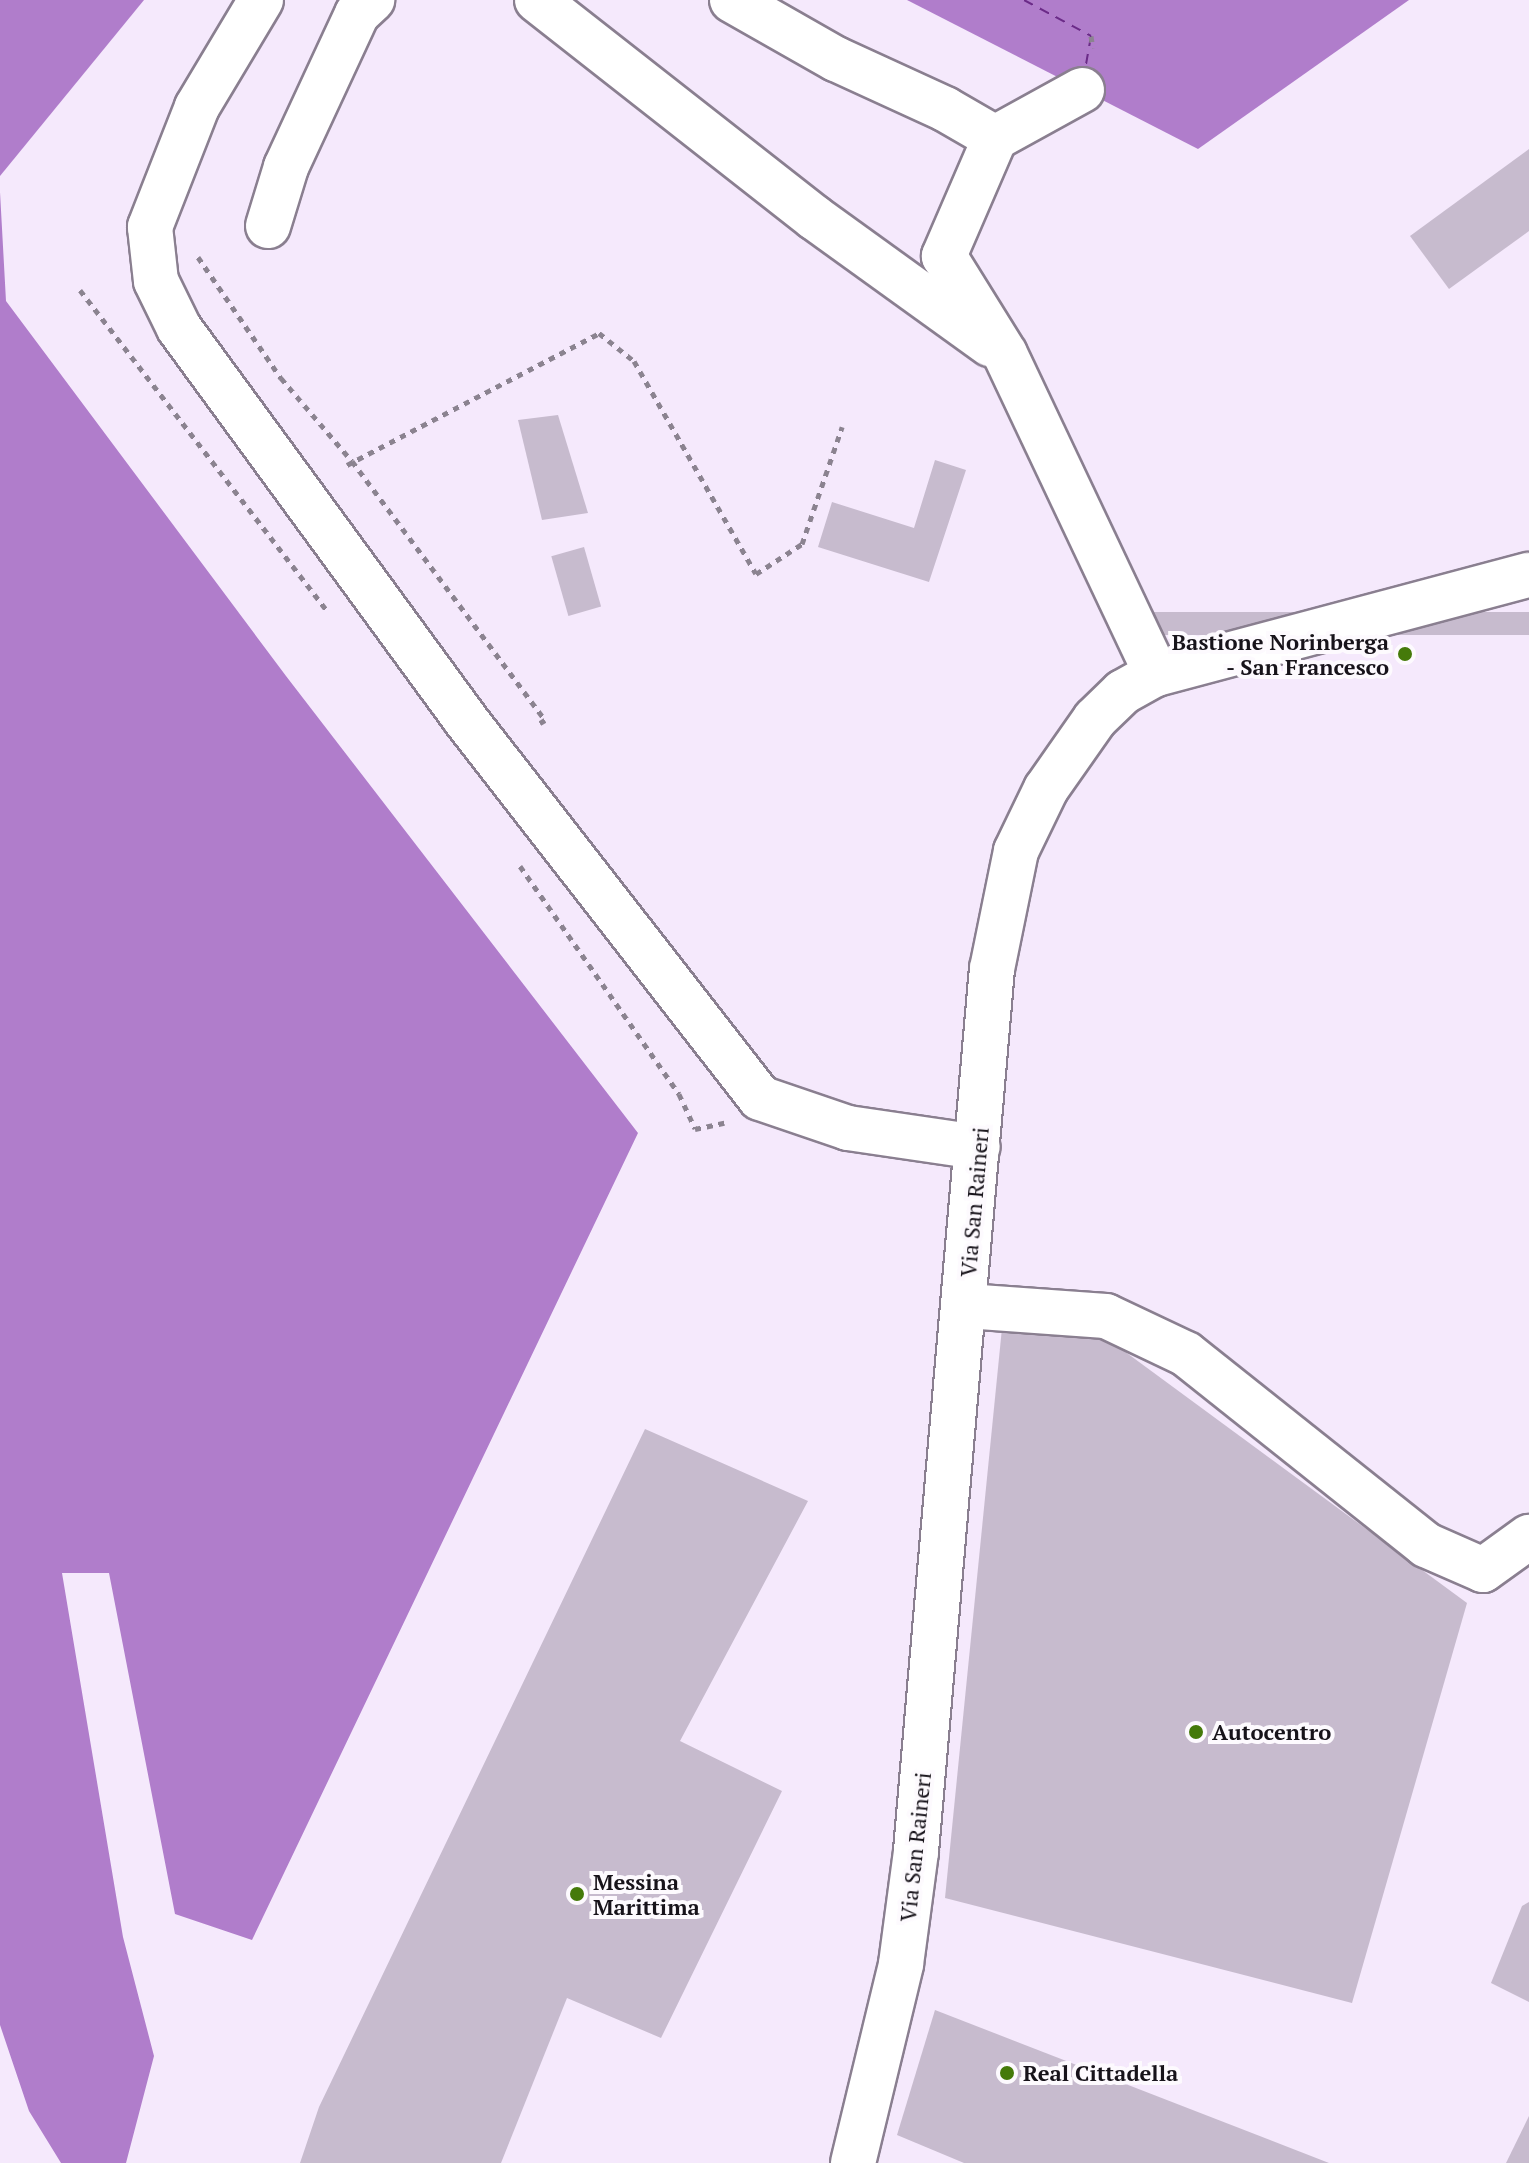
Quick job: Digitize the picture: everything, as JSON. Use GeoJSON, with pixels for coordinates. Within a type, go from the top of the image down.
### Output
{"type":"FeatureCollection","features":[{"type":"Feature","properties":{"kind":"street"},"geometry":{"type":"LineString","coordinates":[[261,0],[197,107],[150,227],[156,281],[179,328],[479,738],[760,1098],[848,1128],[978,1147]]}},
{"type":"Feature","properties":{"kind":"street"},"geometry":{"type":"LineString","coordinates":[[268,226],[286,167],[357,14],[372,0]]}},
{"type":"Feature","properties":{"kind":"street"},"geometry":{"type":"LineString","coordinates":[[537,0],[815,218],[1005,354]]}},
{"type":"Feature","properties":{"kind":"street"},"geometry":{"type":"LineString","coordinates":[[732,0],[836,59],[945,109],[995,138]]}},
{"type":"Feature","properties":{"kind":"street"},"geometry":{"type":"LineString","coordinates":[[1082,90],[995,138],[944,256],[1005,354],[1156,674]]}},
{"type":"Feature","properties":{"kind":"street","name":"Via San Raineri"},"geometry":{"type":"LineString","coordinates":[[853,2163],[901,1964],[914,1865],[966,1306],[992,969],[1016,851],[1046,789],[1095,719],[1123,692],[1156,674],[1529,575]]}},
{"type":"Feature","properties":{"kind":"street"},"geometry":{"type":"LineString","coordinates":[[966,1306],[1106,1316],[1186,1354],[1426,1545],[1483,1570],[1529,1537]]}},
{"type":"Feature","properties":{"kind":"path"},"geometry":{"type":"LineString","coordinates":[[540,723],[545,720],[350,463],[599,333],[634,361],[756,574],[802,544],[842,427]]}},
{"type":"Feature","properties":{"kind":"shaded area"},"geometry":{"type":"Polygon","coordinates":[[[0,0],[144,0],[0,176],[0,0]]]}},
{"type":"Feature","properties":{"kind":"shaded area"},"geometry":{"type":"Polygon","coordinates":[[[907,0],[1409,0],[1198,149],[907,0]]]}},
{"type":"Feature","properties":{"kind":"shaded area"},"geometry":{"type":"Polygon","coordinates":[[[0,192],[6,301],[286,676],[638,1133],[252,1940],[175,1914],[109,1573],[62,1573],[123,1937],[154,2056],[126,2163],[61,2163],[29,2111],[0,2025],[0,192]]]}},
{"type":"Feature","properties":{"kind":"building"},"geometry":{"type":"Polygon","coordinates":[[[1529,149],[1529,231],[1449,289],[1410,236],[1529,149]]]}},
{"type":"Feature","properties":{"kind":"building"},"geometry":{"type":"Polygon","coordinates":[[[558,415],[588,513],[542,520],[518,420],[558,415]]]}},
{"type":"Feature","properties":{"kind":"building"},"geometry":{"type":"Polygon","coordinates":[[[935,460],[966,470],[929,582],[818,547],[832,502],[914,528],[935,460]]]}},
{"type":"Feature","properties":{"kind":"building"},"geometry":{"type":"Polygon","coordinates":[[[584,547],[601,607],[568,616],[551,556],[584,547]]]}},
{"type":"Feature","properties":{"kind":"building"},"geometry":{"type":"Polygon","coordinates":[[[1149,612],[1529,612],[1529,635],[1149,635],[1149,612]]]}},
{"type":"Feature","properties":{"kind":"building","name":"Autocentro"},"geometry":{"type":"Polygon","coordinates":[[[1002,1328],[1101,1334],[1467,1603],[1352,2003],[945,1898],[1002,1328]]]}},
{"type":"Feature","properties":{"kind":"building","name":"Messina Marittima"},"geometry":{"type":"Polygon","coordinates":[[[645,1429],[808,1501],[680,1741],[782,1791],[661,2038],[567,1998],[501,2163],[300,2163],[319,2107],[645,1429]]]}},
{"type":"Feature","properties":{"kind":"building"},"geometry":{"type":"Polygon","coordinates":[[[1529,1902],[1529,2002],[1491,1983],[1522,1906],[1529,1902]]]}},
{"type":"Feature","properties":{"kind":"building","name":"Real Cittadella"},"geometry":{"type":"Polygon","coordinates":[[[935,2010],[1329,2163],[964,2163],[897,2135],[935,2010]]]}},
{"type":"Feature","properties":{"kind":"building"},"geometry":{"type":"Polygon","coordinates":[[[1529,2116],[1529,2163],[1506,2163],[1529,2116]]]}},
{"type":"Feature","properties":{"kind":"ferry route"},"geometry":{"type":"LineString","coordinates":[[1024,0],[1091,36],[1085,69]]}},
{"type":"Feature","properties":{"kind":"place","name":"Bastione Norinberga - San Francesco"},"geometry":{"type":"Point","coordinates":[1405,654]}},
{"type":"Feature","properties":{"kind":"place","name":"Autocentro"},"geometry":{"type":"Point","coordinates":[1196,1732]}},
{"type":"Feature","properties":{"kind":"place","name":"Messina Marittima"},"geometry":{"type":"Point","coordinates":[577,1894]}},
{"type":"Feature","properties":{"kind":"place","name":"Real Cittadella"},"geometry":{"type":"Point","coordinates":[1007,2073]}}]}
